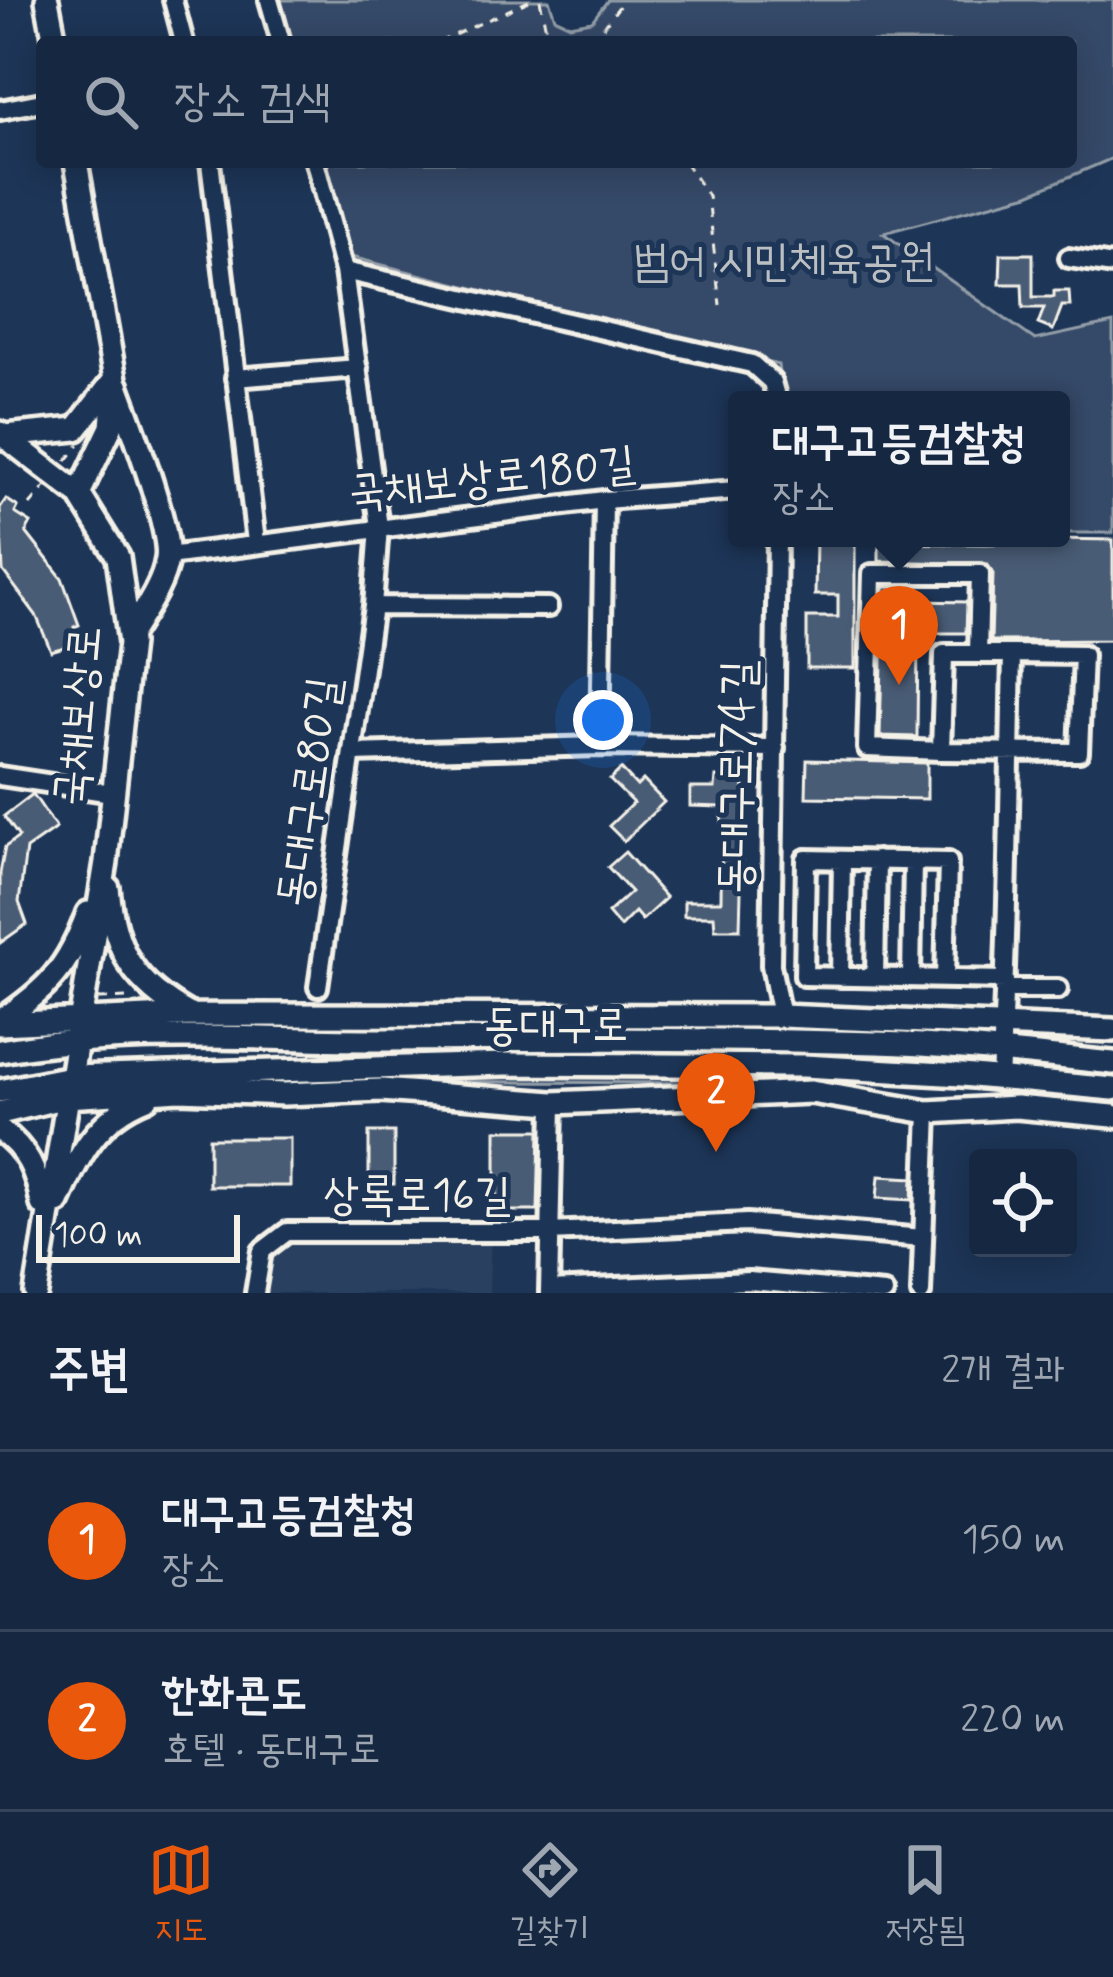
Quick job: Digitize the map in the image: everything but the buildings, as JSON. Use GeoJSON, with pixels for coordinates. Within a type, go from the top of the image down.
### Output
{"type":"FeatureCollection","features":[{"type":"Feature","properties":{"kind":"main road"},"geometry":{"type":"LineString","coordinates":[[47,0],[54,36]]}},
{"type":"Feature","properties":{"kind":"main road"},"geometry":{"type":"LineString","coordinates":[[77,168],[115,379],[146,468],[169,556],[130,635]]}},
{"type":"Feature","properties":{"kind":"main road"},"geometry":{"type":"LineString","coordinates":[[3,434],[76,429],[115,379]]}},
{"type":"Feature","properties":{"kind":"main road"},"geometry":{"type":"LineString","coordinates":[[3,434],[79,494],[111,427],[115,379]]}},
{"type":"Feature","properties":{"kind":"main road","name":"국채보상로"},"geometry":{"type":"LineString","coordinates":[[36,1293],[106,862],[130,635],[118,557],[79,494]]}},
{"type":"Feature","properties":{"kind":"main road"},"geometry":{"type":"LineString","coordinates":[[0,1022],[41,994],[74,953],[106,862]]}},
{"type":"Feature","properties":{"kind":"main road"},"geometry":{"type":"LineString","coordinates":[[45,1230],[74,1160],[95,1132],[111,1117],[174,1081],[158,1070],[151,1051],[187,1025],[135,976],[119,944],[106,862]]}},
{"type":"Feature","properties":{"kind":"main road","name":"동대구로"},"geometry":{"type":"LineString","coordinates":[[0,1051],[78,1029],[187,1025],[781,1016],[1113,1030]]}},
{"type":"Feature","properties":{"kind":"main road"},"geometry":{"type":"LineString","coordinates":[[0,1022],[78,1029]]}},
{"type":"Feature","properties":{"kind":"main road","name":"동대구로"},"geometry":{"type":"LineString","coordinates":[[187,1025],[881,1043],[1113,1063]]}},
{"type":"Feature","properties":{"kind":"main road"},"geometry":{"type":"LineString","coordinates":[[1076,1086],[1063,1080],[1060,1069],[1067,1060],[1080,1059]]}},
{"type":"Feature","properties":{"kind":"main road","name":"동대구로"},"geometry":{"type":"LineString","coordinates":[[0,1091],[505,1064],[804,1066],[1113,1090]]}},
{"type":"Feature","properties":{"kind":"main road","name":"동대구로"},"geometry":{"type":"LineString","coordinates":[[174,1081],[284,1094],[381,1090],[553,1103],[811,1092],[928,1112],[1016,1107],[1113,1116]]}},
{"type":"Feature","properties":{"kind":"main road"},"geometry":{"type":"LineString","coordinates":[[0,1113],[69,1087]]}},
{"type":"Feature","properties":{"kind":"main road"},"geometry":{"type":"LineString","coordinates":[[0,1130],[14,1140],[37,1172],[45,1230]]}},
{"type":"Feature","properties":{"kind":"street"},"geometry":{"type":"LineString","coordinates":[[173,0],[182,36]]}},
{"type":"Feature","properties":{"kind":"street"},"geometry":{"type":"LineString","coordinates":[[268,0],[279,36]]}},
{"type":"Feature","properties":{"kind":"street"},"geometry":{"type":"LineString","coordinates":[[0,110],[36,103]]}},
{"type":"Feature","properties":{"kind":"street"},"geometry":{"type":"LineString","coordinates":[[211,168],[256,542]]}},
{"type":"Feature","properties":{"kind":"street","name":"동대구로80길"},"geometry":{"type":"LineString","coordinates":[[317,168],[344,271],[379,527],[373,606],[318,987]]}},
{"type":"Feature","properties":{"kind":"street"},"geometry":{"type":"LineString","coordinates":[[1069,258],[1113,265]]}},
{"type":"Feature","properties":{"kind":"street"},"geometry":{"type":"LineString","coordinates":[[344,271],[752,364],[772,382],[774,391]]}},
{"type":"Feature","properties":{"kind":"street"},"geometry":{"type":"LineString","coordinates":[[235,378],[358,368]]}},
{"type":"Feature","properties":{"kind":"street","name":"국채보상로180길"},"geometry":{"type":"LineString","coordinates":[[169,556],[604,500],[728,491]]}},
{"type":"Feature","properties":{"kind":"street"},"geometry":{"type":"LineString","coordinates":[[600,746],[604,500]]}},
{"type":"Feature","properties":{"kind":"street","name":"동대구로74길"},"geometry":{"type":"LineString","coordinates":[[777,547],[770,965],[781,1016]]}},
{"type":"Feature","properties":{"kind":"street"},"geometry":{"type":"LineString","coordinates":[[941,751],[944,654],[1083,655],[1079,752],[941,751],[867,748],[872,574],[980,574],[978,654]]}},
{"type":"Feature","properties":{"kind":"street"},"geometry":{"type":"LineString","coordinates":[[373,606],[548,607]]}},
{"type":"Feature","properties":{"kind":"street"},"geometry":{"type":"LineString","coordinates":[[1000,1079],[1012,654]]}},
{"type":"Feature","properties":{"kind":"street"},"geometry":{"type":"LineString","coordinates":[[352,753],[600,746],[775,748]]}},
{"type":"Feature","properties":{"kind":"street"},"geometry":{"type":"LineString","coordinates":[[0,776],[112,793]]}},
{"type":"Feature","properties":{"kind":"street"},"geometry":{"type":"LineString","coordinates":[[945,979],[948,862],[806,859],[804,976],[945,979],[1058,988]]}},
{"type":"Feature","properties":{"kind":"street"},"geometry":{"type":"LineString","coordinates":[[840,976],[842,860]]}},
{"type":"Feature","properties":{"kind":"street"},"geometry":{"type":"LineString","coordinates":[[874,977],[877,860]]}},
{"type":"Feature","properties":{"kind":"street"},"geometry":{"type":"LineString","coordinates":[[910,978],[913,861]]}},
{"type":"Feature","properties":{"kind":"street"},"geometry":{"type":"LineString","coordinates":[[553,1103],[549,1291],[749,1281],[884,1293]]}},
{"type":"Feature","properties":{"kind":"street"},"geometry":{"type":"LineString","coordinates":[[922,1293],[928,1112]]}},
{"type":"Feature","properties":{"kind":"street","name":"상록로16길"},"geometry":{"type":"LineString","coordinates":[[256,1293],[262,1250],[287,1232],[549,1232],[747,1223],[923,1238]]}},
{"type":"Feature","properties":{"kind":"path"},"geometry":{"type":"LineString","coordinates":[[452,36],[531,0]]}},
{"type":"Feature","properties":{"kind":"path"},"geometry":{"type":"LineString","coordinates":[[540,0],[551,36]]}},
{"type":"Feature","properties":{"kind":"path"},"geometry":{"type":"LineString","coordinates":[[599,36],[624,0]]}},
{"type":"Feature","properties":{"kind":"path"},"geometry":{"type":"LineString","coordinates":[[689,168],[707,196],[720,305]]}},
{"type":"Feature","properties":{"kind":"shaded area"},"geometry":{"type":"Polygon","coordinates":[[[491,1235],[489,1293],[266,1293],[273,1256],[291,1241],[491,1235]]]}},
{"type":"Feature","properties":{"kind":"green space","name":"범어 시민체육공원"},"geometry":{"type":"Polygon","coordinates":[[[276,0],[549,0],[555,18],[570,25],[592,21],[608,0],[1113,0],[1113,158],[1029,194],[883,233],[1035,340],[1113,323],[1113,533],[1070,533],[1070,391],[781,391],[778,365],[347,256],[323,168],[1077,168],[1077,36],[286,36],[276,0]]]}},
{"type":"Feature","properties":{"kind":"green space"},"geometry":{"type":"Polygon","coordinates":[[[329,1025],[852,1026],[859,1032],[851,1037],[325,1029],[329,1025]]]}},
{"type":"Feature","properties":{"kind":"green space"},"geometry":{"type":"Polygon","coordinates":[[[325,1048],[847,1050],[854,1055],[847,1060],[324,1057],[325,1048]]]}},
{"type":"Feature","properties":{"kind":"green space"},"geometry":{"type":"Polygon","coordinates":[[[330,1073],[852,1074],[860,1080],[852,1084],[329,1081],[330,1073]]]}},
{"type":"Feature","properties":{"kind":"place","name":"대구고등검찰청"},"geometry":{"type":"Point","coordinates":[899,685]}},
{"type":"Feature","properties":{"kind":"place","name":"한화콘도"},"geometry":{"type":"Point","coordinates":[716,1152]}}]}
